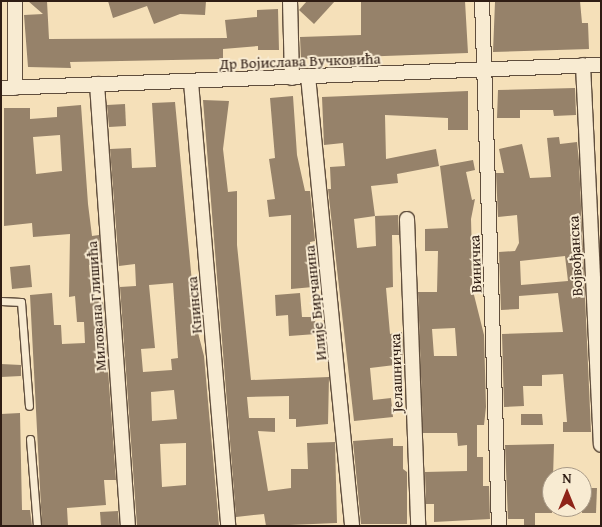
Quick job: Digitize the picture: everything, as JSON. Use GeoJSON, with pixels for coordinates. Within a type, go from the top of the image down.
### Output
{"type":"FeatureCollection","features":[{"type":"Feature","properties":{"kind":"street"},"geometry":{"type":"LineString","coordinates":[[15,1],[16,88]]}},
{"type":"Feature","properties":{"kind":"street"},"geometry":{"type":"LineString","coordinates":[[290,1],[292,78]]}},
{"type":"Feature","properties":{"kind":"street","name":"Виничка"},"geometry":{"type":"LineString","coordinates":[[482,1],[499,526]]}},
{"type":"Feature","properties":{"kind":"street","name":"Војвођанска"},"geometry":{"type":"LineString","coordinates":[[583,65],[601,445]]}},
{"type":"Feature","properties":{"kind":"street","name":"Др Војислава Вучковића"},"geometry":{"type":"LineString","coordinates":[[1,88],[601,65]]}},
{"type":"Feature","properties":{"kind":"street","name":"Илије Бирчанина"},"geometry":{"type":"LineString","coordinates":[[308,76],[352,526]]}},
{"type":"Feature","properties":{"kind":"street","name":"Книнска"},"geometry":{"type":"LineString","coordinates":[[190,82],[228,526]]}},
{"type":"Feature","properties":{"kind":"street","name":"Милована Глишића"},"geometry":{"type":"LineString","coordinates":[[98,84],[128,526]]}},
{"type":"Feature","properties":{"kind":"street","name":"Јелашничка"},"geometry":{"type":"LineString","coordinates":[[408,219],[418,526]]}},
{"type":"Feature","properties":{"kind":"lane"},"geometry":{"type":"LineString","coordinates":[[1,301],[20,302],[28,406]]}},
{"type":"Feature","properties":{"kind":"lane"},"geometry":{"type":"LineString","coordinates":[[30,439],[37,526]]}},
{"type":"Feature","properties":{"kind":"building"},"geometry":{"type":"Polygon","coordinates":[[[28,1],[47,1],[49,39],[227,38],[225,20],[257,17],[257,10],[278,9],[279,50],[258,50],[258,46],[223,49],[223,59],[70,62],[71,68],[28,67],[24,15],[43,14],[28,1]]]}},
{"type":"Feature","properties":{"kind":"building"},"geometry":{"type":"Polygon","coordinates":[[[108,1],[206,1],[205,15],[180,14],[154,24],[147,6],[113,18],[108,1]]]}},
{"type":"Feature","properties":{"kind":"building"},"geometry":{"type":"Polygon","coordinates":[[[307,1],[335,1],[314,24],[299,10],[307,1]]]}},
{"type":"Feature","properties":{"kind":"building"},"geometry":{"type":"Polygon","coordinates":[[[361,1],[465,1],[468,53],[301,59],[300,37],[361,35],[361,1]]]}},
{"type":"Feature","properties":{"kind":"building"},"geometry":{"type":"Polygon","coordinates":[[[580,1],[582,23],[588,23],[589,49],[493,52],[495,2],[580,1]]]}},
{"type":"Feature","properties":{"kind":"building"},"geometry":{"type":"Polygon","coordinates":[[[575,88],[576,115],[554,116],[553,110],[520,110],[520,118],[497,118],[498,90],[575,88]]]}},
{"type":"Feature","properties":{"kind":"building"},"geometry":{"type":"Polygon","coordinates":[[[468,91],[468,130],[448,130],[448,118],[385,115],[386,159],[436,149],[439,166],[397,174],[398,183],[371,186],[375,216],[398,215],[399,235],[392,235],[393,287],[386,288],[390,334],[402,332],[403,364],[370,368],[373,400],[391,398],[393,417],[354,421],[328,189],[331,189],[330,167],[345,166],[343,143],[324,145],[322,97],[468,91]],[[375,216],[354,219],[357,248],[376,246],[375,216]]]}},
{"type":"Feature","properties":{"kind":"building"},"geometry":{"type":"Polygon","coordinates":[[[293,96],[297,155],[305,191],[310,191],[315,241],[310,242],[313,287],[291,289],[291,215],[269,217],[267,200],[275,199],[269,159],[275,158],[270,98],[293,96]]]}},
{"type":"Feature","properties":{"kind":"building"},"geometry":{"type":"Polygon","coordinates":[[[203,100],[229,101],[223,149],[228,192],[237,191],[237,245],[251,380],[329,377],[328,424],[296,427],[296,419],[289,419],[289,396],[247,397],[249,418],[275,418],[275,432],[258,431],[268,491],[291,488],[291,469],[308,469],[307,443],[335,442],[337,523],[266,526],[264,514],[236,517],[203,100]]]}},
{"type":"Feature","properties":{"kind":"building"},"geometry":{"type":"Polygon","coordinates":[[[175,102],[196,325],[204,356],[219,526],[137,526],[120,287],[136,286],[135,264],[119,266],[110,149],[131,148],[132,168],[156,167],[152,103],[175,102]],[[173,283],[149,285],[155,348],[141,349],[143,372],[172,370],[171,359],[178,358],[173,283]],[[174,390],[151,392],[152,421],[177,419],[174,390]],[[186,443],[160,444],[162,487],[186,485],[186,443]]]}},
{"type":"Feature","properties":{"kind":"building"},"geometry":{"type":"Polygon","coordinates":[[[125,104],[126,126],[109,127],[107,105],[125,104]]]}},
{"type":"Feature","properties":{"kind":"building"},"geometry":{"type":"Polygon","coordinates":[[[81,105],[92,236],[99,235],[101,264],[89,265],[92,301],[103,301],[116,480],[104,480],[106,505],[67,508],[68,526],[42,526],[30,295],[52,293],[54,325],[61,325],[62,344],[85,343],[84,322],[77,322],[75,296],[69,297],[70,234],[33,237],[32,223],[4,226],[4,108],[30,108],[30,119],[57,117],[57,107],[81,105]],[[60,135],[33,137],[36,174],[62,171],[60,135]]]}},
{"type":"Feature","properties":{"kind":"building"},"geometry":{"type":"Polygon","coordinates":[[[559,137],[560,144],[577,142],[591,432],[563,432],[563,422],[567,422],[563,374],[542,375],[542,386],[523,386],[524,406],[504,407],[502,334],[563,332],[558,293],[519,296],[519,309],[501,310],[499,252],[515,251],[519,243],[517,215],[498,217],[496,173],[504,173],[499,149],[522,144],[530,178],[551,177],[547,138],[559,137]],[[565,256],[520,261],[521,285],[568,281],[565,256]]]}},
{"type":"Feature","properties":{"kind":"building"},"geometry":{"type":"Polygon","coordinates":[[[473,160],[475,170],[466,172],[472,200],[475,199],[471,219],[473,291],[484,335],[486,407],[484,425],[477,425],[477,457],[483,457],[483,486],[489,486],[490,519],[434,522],[434,504],[426,504],[425,472],[467,471],[467,445],[458,446],[457,433],[423,433],[418,292],[437,292],[438,251],[425,251],[425,229],[448,228],[440,166],[473,160]],[[455,328],[432,329],[434,356],[457,356],[455,328]]]}},
{"type":"Feature","properties":{"kind":"building"},"geometry":{"type":"Polygon","coordinates":[[[30,265],[32,287],[12,289],[10,267],[30,265]]]}},
{"type":"Feature","properties":{"kind":"building"},"geometry":{"type":"Polygon","coordinates":[[[300,293],[302,317],[315,317],[316,334],[289,336],[288,315],[276,316],[275,295],[300,293]]]}},
{"type":"Feature","properties":{"kind":"building"},"geometry":{"type":"Polygon","coordinates":[[[1,364],[21,365],[21,376],[1,377],[1,364]]]}},
{"type":"Feature","properties":{"kind":"building"},"geometry":{"type":"Polygon","coordinates":[[[20,413],[22,510],[30,510],[32,526],[1,526],[1,414],[20,413]]]}},
{"type":"Feature","properties":{"kind":"building"},"geometry":{"type":"Polygon","coordinates":[[[521,414],[542,414],[543,425],[521,425],[521,414]]]}},
{"type":"Feature","properties":{"kind":"building"},"geometry":{"type":"Polygon","coordinates":[[[393,438],[393,446],[403,446],[403,469],[407,472],[407,524],[361,524],[353,441],[393,438]]]}},
{"type":"Feature","properties":{"kind":"building"},"geometry":{"type":"Polygon","coordinates":[[[554,444],[553,467],[542,467],[542,513],[535,513],[535,525],[524,525],[524,519],[508,519],[505,445],[554,444]]]}},
{"type":"Feature","properties":{"kind":"building"},"geometry":{"type":"Polygon","coordinates":[[[592,488],[597,488],[596,513],[592,513],[592,488]]]}},
{"type":"Feature","properties":{"kind":"building"},"geometry":{"type":"Polygon","coordinates":[[[118,511],[119,526],[101,526],[100,512],[118,511]]]}}]}
